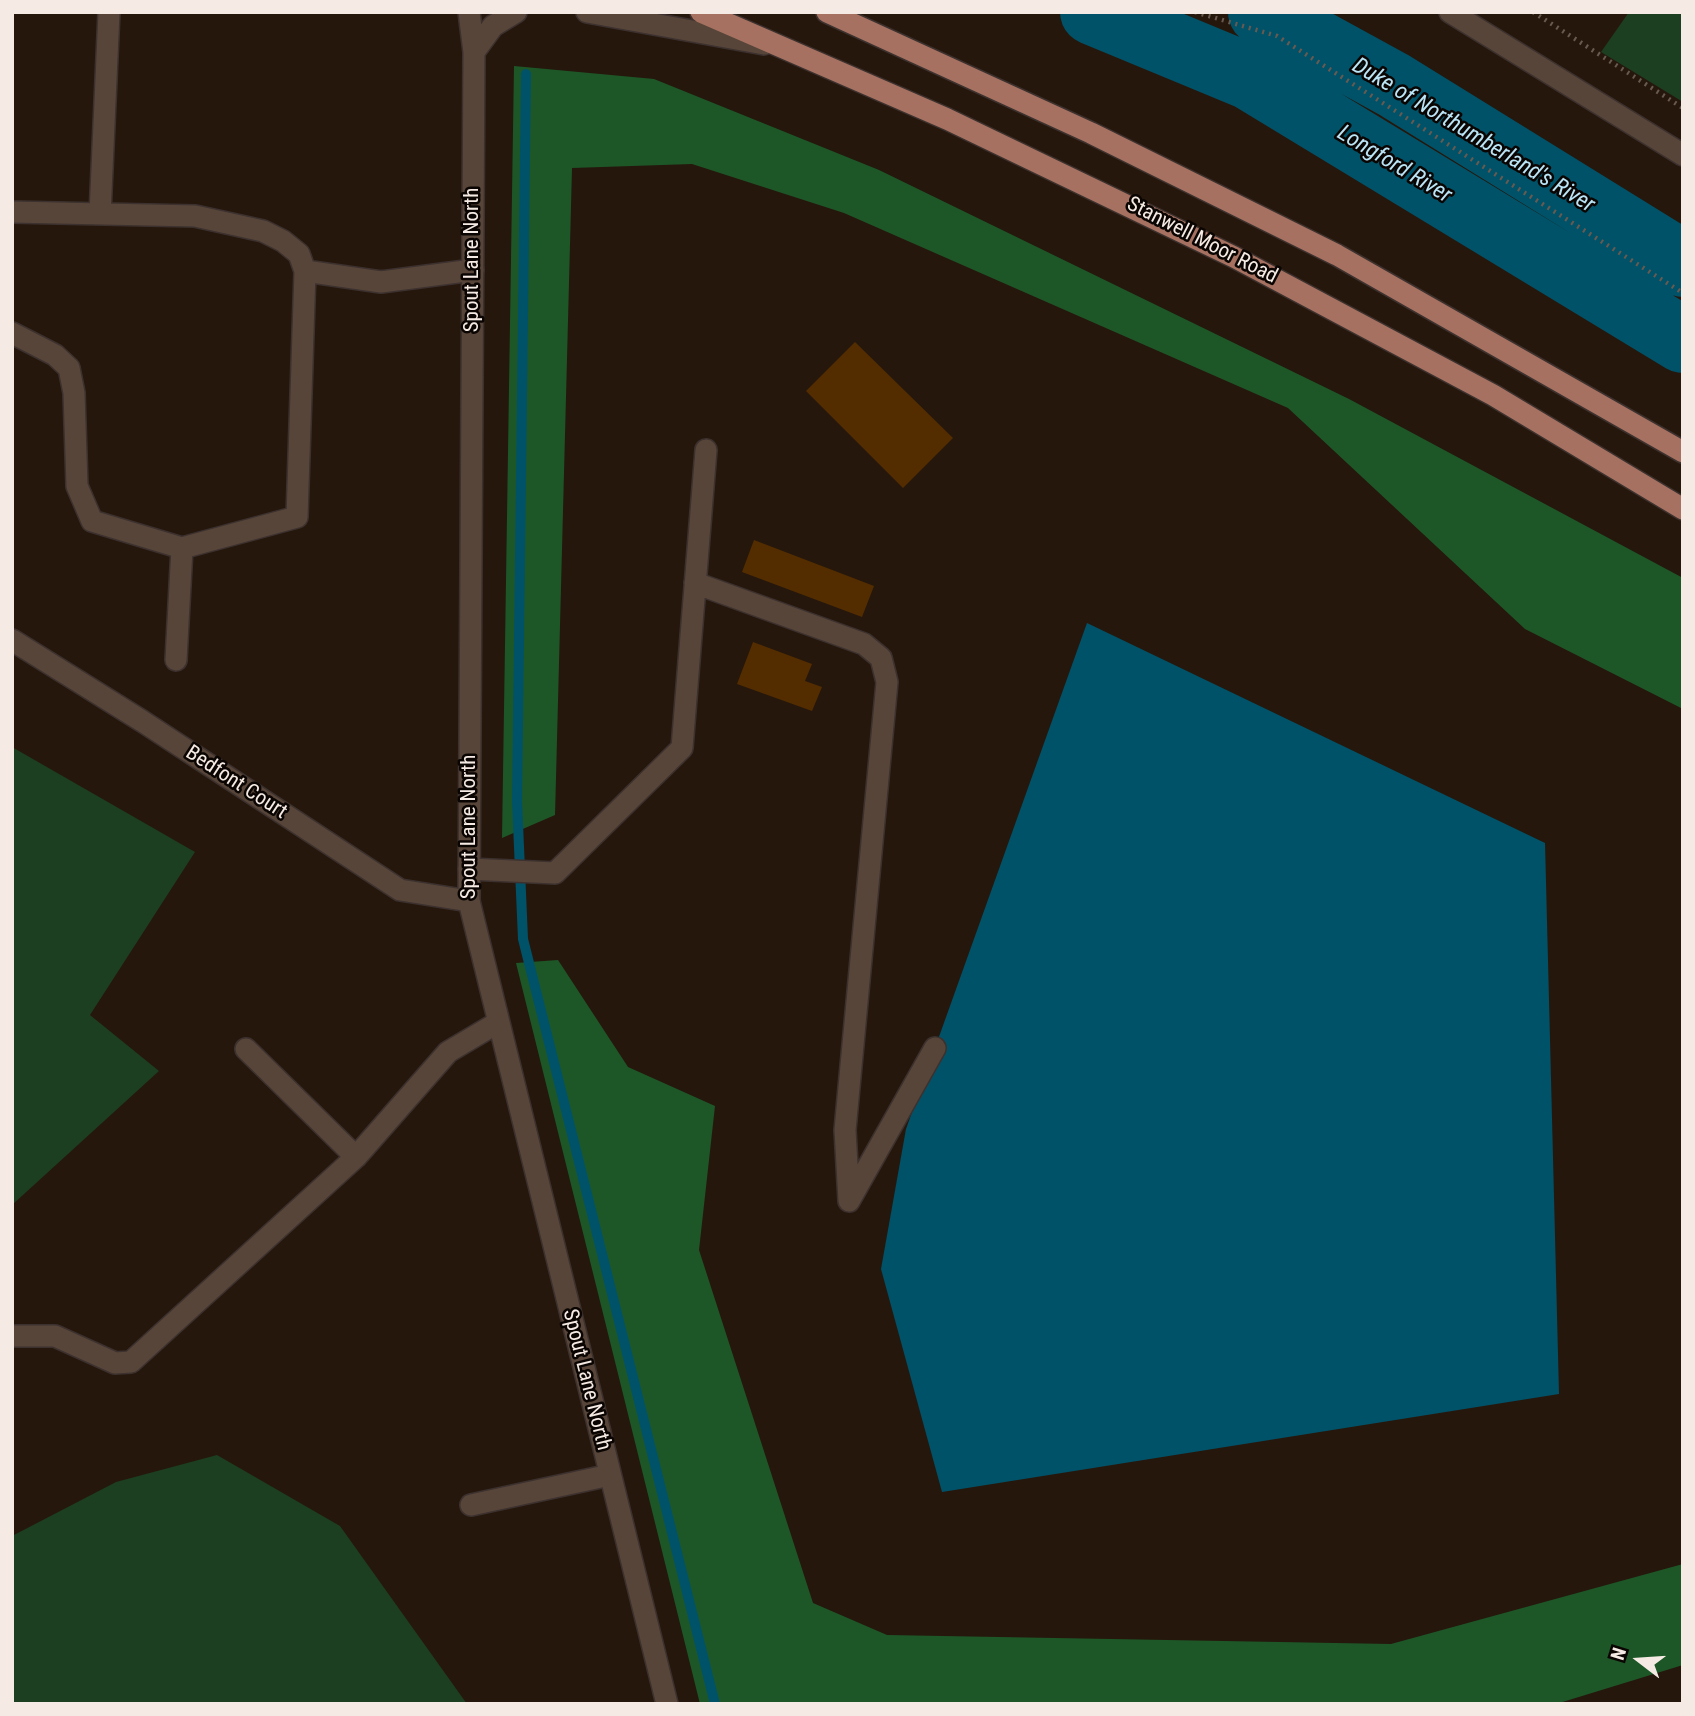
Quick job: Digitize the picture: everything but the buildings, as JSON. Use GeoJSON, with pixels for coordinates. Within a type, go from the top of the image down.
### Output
{"type":"FeatureCollection","features":[{"type":"Feature","properties":{"kind":"main road","name":"Stanwell Moor Road"},"geometry":{"type":"LineString","coordinates":[[701,12],[1071,176],[1258,269],[1482,389],[1683,509]]}},
{"type":"Feature","properties":{"kind":"main road"},"geometry":{"type":"LineString","coordinates":[[827,12],[1091,133],[1337,255],[1683,452]]}},
{"type":"Feature","properties":{"kind":"street"},"geometry":{"type":"LineString","coordinates":[[100,214],[109,12]]}},
{"type":"Feature","properties":{"kind":"street","name":"Spout Lane North"},"geometry":{"type":"LineString","coordinates":[[469,12],[474,52],[469,901],[667,1704]]}},
{"type":"Feature","properties":{"kind":"street"},"geometry":{"type":"LineString","coordinates":[[474,52],[493,26],[516,12]]}},
{"type":"Feature","properties":{"kind":"street"},"geometry":{"type":"LineString","coordinates":[[587,12],[787,48]]}},
{"type":"Feature","properties":{"kind":"street"},"geometry":{"type":"LineString","coordinates":[[1450,12],[1683,155]]}},
{"type":"Feature","properties":{"kind":"street"},"geometry":{"type":"LineString","coordinates":[[12,212],[195,216],[262,231],[283,241],[299,254],[305,271],[297,517],[182,548],[92,521],[77,486],[74,393],[69,368],[55,355],[12,333]]}},
{"type":"Feature","properties":{"kind":"street"},"geometry":{"type":"LineString","coordinates":[[305,271],[381,282],[473,270]]}},
{"type":"Feature","properties":{"kind":"street"},"geometry":{"type":"LineString","coordinates":[[469,869],[555,873],[682,748],[706,450]]}},
{"type":"Feature","properties":{"kind":"street"},"geometry":{"type":"LineString","coordinates":[[176,660],[182,548]]}},
{"type":"Feature","properties":{"kind":"street"},"geometry":{"type":"LineString","coordinates":[[695,583],[864,644],[881,658],[887,682],[845,1130],[849,1200],[935,1048]]}},
{"type":"Feature","properties":{"kind":"street","name":"Bedfont Court"},"geometry":{"type":"LineString","coordinates":[[12,640],[142,721],[400,890],[469,901]]}},
{"type":"Feature","properties":{"kind":"street"},"geometry":{"type":"LineString","coordinates":[[12,1336],[55,1336],[115,1363],[131,1362],[356,1157],[448,1052],[497,1023]]}},
{"type":"Feature","properties":{"kind":"street"},"geometry":{"type":"LineString","coordinates":[[246,1049],[356,1157]]}},
{"type":"Feature","properties":{"kind":"street"},"geometry":{"type":"LineString","coordinates":[[471,1505],[610,1475]]}},
{"type":"Feature","properties":{"kind":"path"},"geometry":{"type":"LineString","coordinates":[[1195,12],[1277,36],[1683,293]]}},
{"type":"Feature","properties":{"kind":"path"},"geometry":{"type":"LineString","coordinates":[[1533,12],[1683,108]]}},
{"type":"Feature","properties":{"kind":"green space"},"geometry":{"type":"Polygon","coordinates":[[[1629,12],[1683,12],[1683,102],[1601,52],[1629,12]]]}},
{"type":"Feature","properties":{"kind":"green space"},"geometry":{"type":"Polygon","coordinates":[[[514,66],[654,79],[879,170],[1349,399],[1683,578],[1683,709],[1525,629],[1288,408],[844,213],[692,164],[572,168],[555,815],[502,838],[514,66]]]}},
{"type":"Feature","properties":{"kind":"green space"},"geometry":{"type":"Polygon","coordinates":[[[12,747],[195,852],[90,1015],[159,1071],[12,1205],[12,747]]]}},
{"type":"Feature","properties":{"kind":"green space"},"geometry":{"type":"Polygon","coordinates":[[[558,960],[628,1067],[715,1106],[699,1250],[813,1603],[887,1635],[1391,1644],[1683,1564],[1683,1665],[1556,1704],[700,1704],[516,963],[558,960]]]}},
{"type":"Feature","properties":{"kind":"green space"},"geometry":{"type":"Polygon","coordinates":[[[217,1455],[340,1526],[467,1704],[12,1704],[12,1536],[116,1482],[217,1455]]]}},
{"type":"Feature","properties":{"kind":"water"},"geometry":{"type":"Polygon","coordinates":[[[1087,623],[1545,843],[1559,1394],[942,1492],[881,1269],[906,1129],[1087,623]]]}},
{"type":"Feature","properties":{"kind":"waterway","name":"Longford River"},"geometry":{"type":"LineString","coordinates":[[1093,12],[1250,77],[1683,340]]}},
{"type":"Feature","properties":{"kind":"waterway","name":"Duke of Northumberland's River"},"geometry":{"type":"LineString","coordinates":[[1261,12],[1394,85],[1683,264]]}},
{"type":"Feature","properties":{"kind":"waterway"},"geometry":{"type":"LineString","coordinates":[[526,74],[517,801],[523,939],[715,1704]]}}]}
